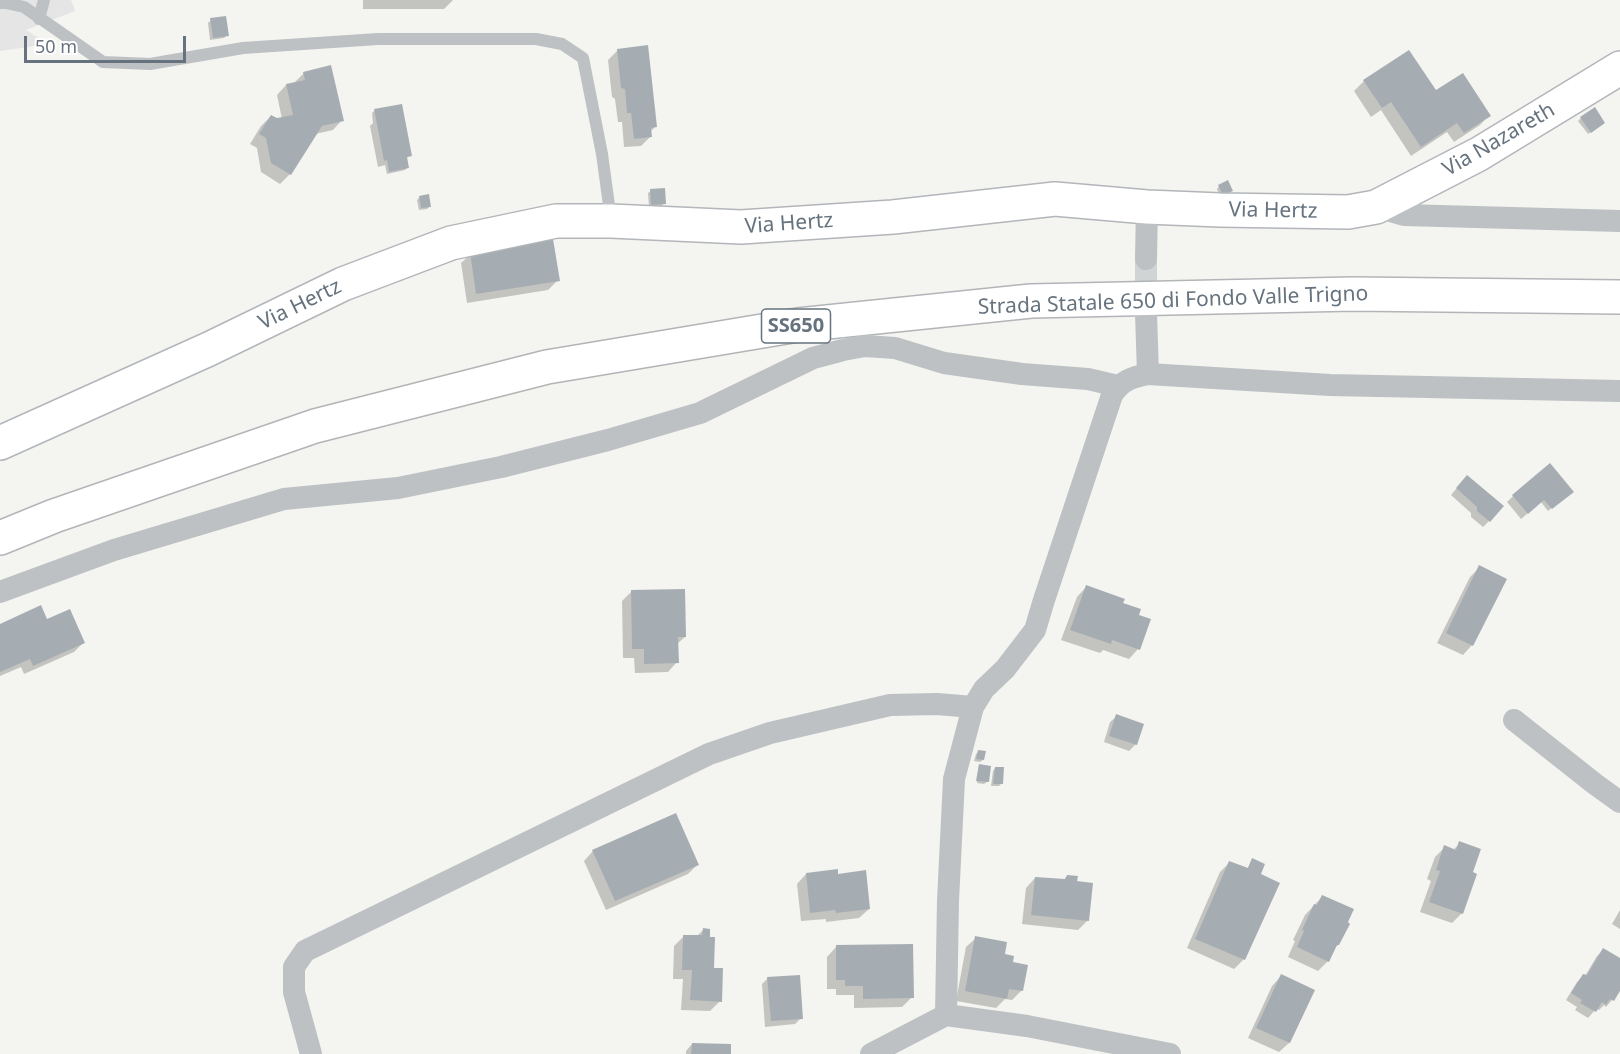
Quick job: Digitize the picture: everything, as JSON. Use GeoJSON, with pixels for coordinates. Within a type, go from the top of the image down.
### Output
{"type":"FeatureCollection","features":[{"type":"Feature","properties":{"kind":"main road","name":"Via Nazareth"},"geometry":{"type":"LineString","coordinates":[[1376,207],[1479,153],[1620,68]]}},
{"type":"Feature","properties":{"kind":"main road","name":"Via Hertz"},"geometry":{"type":"LineString","coordinates":[[0,443],[209,349],[343,284],[451,243],[556,221],[611,221],[741,228],[893,217],[1054,199],[1147,207],[1220,210],[1348,212],[1376,207]]}},
{"type":"Feature","properties":{"kind":"main road","name":"Strada Statale 650 di Fondo Valle Trigno"},"geometry":{"type":"LineString","coordinates":[[0,538],[54,516],[315,426],[547,367],[798,326],[1031,302],[1353,294],[1620,297]]}},
{"type":"Feature","properties":{"kind":"street"},"geometry":{"type":"LineString","coordinates":[[1146,259],[1147,207]]}},
{"type":"Feature","properties":{"kind":"street","name":"Via Hertz"},"geometry":{"type":"LineString","coordinates":[[1376,207],[1404,215],[1620,220]]}},
{"type":"Feature","properties":{"kind":"street"},"geometry":{"type":"LineString","coordinates":[[1146,314],[1148,374]]}},
{"type":"Feature","properties":{"kind":"street"},"geometry":{"type":"LineString","coordinates":[[0,592],[114,550],[284,499],[398,488],[501,467],[620,437],[700,413],[813,358],[843,350],[865,346],[895,348],[944,363],[1022,374],[1088,379],[1118,386]]}},
{"type":"Feature","properties":{"kind":"street"},"geometry":{"type":"LineString","coordinates":[[946,1015],[948,901],[954,778],[972,707],[984,689],[1005,669],[1035,630],[1108,405],[1118,386],[1130,378],[1148,374],[1330,385],[1620,391]]}},
{"type":"Feature","properties":{"kind":"street"},"geometry":{"type":"LineString","coordinates":[[311,1054],[294,992],[294,967],[305,951],[709,754],[770,733],[890,705],[972,707]]}},
{"type":"Feature","properties":{"kind":"street"},"geometry":{"type":"LineString","coordinates":[[1514,720],[1620,802]]}},
{"type":"Feature","properties":{"kind":"street"},"geometry":{"type":"LineString","coordinates":[[871,1054],[946,1015],[1027,1026],[1170,1054]]}},
{"type":"Feature","properties":{"kind":"lane"},"geometry":{"type":"LineString","coordinates":[[39,19],[44,0]]}},
{"type":"Feature","properties":{"kind":"lane"},"geometry":{"type":"LineString","coordinates":[[0,3],[24,7],[103,62],[150,64],[243,48],[378,39],[536,39],[562,44],[583,58],[602,154],[611,221]]}},
{"type":"Feature","properties":{"kind":"shaded area"},"geometry":{"type":"Polygon","coordinates":[[[0,0],[71,0],[75,11],[26,30],[48,44],[0,51],[0,0]]]}},
{"type":"Feature","properties":{"kind":"building"},"geometry":{"type":"Polygon","coordinates":[[[226,16],[229,36],[213,38],[210,18],[226,16]]]}},
{"type":"Feature","properties":{"kind":"building"},"geometry":{"type":"Polygon","coordinates":[[[648,45],[657,127],[651,128],[652,137],[634,139],[631,113],[627,113],[625,89],[621,88],[617,49],[648,45]]]}},
{"type":"Feature","properties":{"kind":"building"},"geometry":{"type":"Polygon","coordinates":[[[1409,50],[1436,90],[1463,73],[1491,116],[1464,133],[1457,123],[1421,147],[1391,102],[1382,108],[1363,80],[1409,50]]]}},
{"type":"Feature","properties":{"kind":"building"},"geometry":{"type":"Polygon","coordinates":[[[331,65],[344,121],[322,126],[291,175],[271,163],[266,138],[259,134],[271,115],[277,118],[293,115],[286,84],[305,80],[303,72],[331,65]]]}},
{"type":"Feature","properties":{"kind":"building"},"geometry":{"type":"Polygon","coordinates":[[[402,104],[412,156],[407,157],[409,168],[389,172],[387,160],[384,161],[374,109],[402,104]]]}},
{"type":"Feature","properties":{"kind":"building"},"geometry":{"type":"Polygon","coordinates":[[[1595,107],[1605,123],[1591,133],[1580,117],[1595,107]]]}},
{"type":"Feature","properties":{"kind":"building"},"geometry":{"type":"Polygon","coordinates":[[[1228,180],[1233,191],[1223,195],[1218,185],[1228,180]]]}},
{"type":"Feature","properties":{"kind":"building"},"geometry":{"type":"Polygon","coordinates":[[[665,188],[666,204],[651,205],[650,189],[665,188]]]}},
{"type":"Feature","properties":{"kind":"building"},"geometry":{"type":"Polygon","coordinates":[[[429,194],[431,207],[421,208],[419,196],[429,194]]]}},
{"type":"Feature","properties":{"kind":"building"},"geometry":{"type":"Polygon","coordinates":[[[553,239],[560,281],[476,294],[470,252],[553,239]]]}},
{"type":"Feature","properties":{"kind":"building"},"geometry":{"type":"Polygon","coordinates":[[[1550,463],[1574,492],[1552,509],[1544,500],[1528,514],[1512,495],[1550,463]]]}},
{"type":"Feature","properties":{"kind":"building"},"geometry":{"type":"Polygon","coordinates":[[[1467,475],[1504,506],[1490,522],[1456,488],[1467,475]]]}},
{"type":"Feature","properties":{"kind":"building"},"geometry":{"type":"Polygon","coordinates":[[[1479,565],[1507,579],[1473,646],[1446,633],[1479,565]]]}},
{"type":"Feature","properties":{"kind":"building"},"geometry":{"type":"Polygon","coordinates":[[[1086,585],[1125,599],[1123,603],[1141,609],[1139,615],[1151,619],[1140,650],[1112,640],[1111,644],[1070,630],[1086,585]]]}},
{"type":"Feature","properties":{"kind":"building"},"geometry":{"type":"Polygon","coordinates":[[[685,589],[686,637],[678,637],[679,663],[644,664],[644,649],[632,649],[631,590],[685,589]]]}},
{"type":"Feature","properties":{"kind":"building"},"geometry":{"type":"Polygon","coordinates":[[[41,605],[47,619],[70,609],[85,643],[33,666],[30,659],[0,672],[0,624],[41,605]]]}},
{"type":"Feature","properties":{"kind":"building"},"geometry":{"type":"Polygon","coordinates":[[[1116,714],[1144,724],[1137,745],[1109,736],[1116,714]]]}},
{"type":"Feature","properties":{"kind":"building"},"geometry":{"type":"Polygon","coordinates":[[[978,750],[986,751],[984,760],[976,759],[978,750]]]}},
{"type":"Feature","properties":{"kind":"building"},"geometry":{"type":"Polygon","coordinates":[[[979,764],[991,766],[989,782],[976,781],[979,764]]]}},
{"type":"Feature","properties":{"kind":"building"},"geometry":{"type":"Polygon","coordinates":[[[995,767],[1004,767],[1003,784],[993,784],[995,767]]]}},
{"type":"Feature","properties":{"kind":"building"},"geometry":{"type":"Polygon","coordinates":[[[676,813],[699,865],[615,901],[592,850],[676,813]]]}},
{"type":"Feature","properties":{"kind":"building"},"geometry":{"type":"Polygon","coordinates":[[[1459,841],[1481,849],[1473,872],[1477,874],[1463,914],[1429,902],[1440,871],[1436,870],[1444,845],[1456,850],[1459,841]]]}},
{"type":"Feature","properties":{"kind":"building"},"geometry":{"type":"Polygon","coordinates":[[[1252,858],[1265,864],[1261,874],[1280,883],[1245,960],[1195,939],[1229,861],[1248,868],[1252,858]]]}},
{"type":"Feature","properties":{"kind":"building"},"geometry":{"type":"Polygon","coordinates":[[[838,869],[838,874],[866,870],[870,909],[810,913],[806,873],[838,869]]]}},
{"type":"Feature","properties":{"kind":"building"},"geometry":{"type":"Polygon","coordinates":[[[1067,875],[1078,876],[1077,881],[1093,883],[1089,921],[1031,915],[1035,877],[1065,879],[1067,875]]]}},
{"type":"Feature","properties":{"kind":"building"},"geometry":{"type":"Polygon","coordinates":[[[1322,895],[1354,909],[1348,922],[1350,924],[1329,962],[1297,947],[1314,904],[1317,905],[1322,895]]]}},
{"type":"Feature","properties":{"kind":"building"},"geometry":{"type":"Polygon","coordinates":[[[703,928],[710,929],[710,937],[715,937],[714,968],[723,968],[722,1002],[690,1000],[692,970],[682,970],[683,935],[702,935],[703,928]]]}},
{"type":"Feature","properties":{"kind":"building"},"geometry":{"type":"Polygon","coordinates":[[[975,936],[1007,942],[1005,954],[1014,956],[1013,962],[1028,965],[1023,991],[1009,989],[1007,999],[965,991],[975,936]]]}},
{"type":"Feature","properties":{"kind":"building"},"geometry":{"type":"Polygon","coordinates":[[[913,944],[914,998],[863,999],[863,986],[845,986],[845,980],[836,980],[836,945],[913,944]]]}},
{"type":"Feature","properties":{"kind":"building"},"geometry":{"type":"Polygon","coordinates":[[[1603,948],[1620,958],[1620,991],[1614,1001],[1610,999],[1606,1005],[1602,1002],[1596,1012],[1580,1003],[1582,1000],[1571,993],[1583,974],[1587,975],[1603,948]]]}},
{"type":"Feature","properties":{"kind":"building"},"geometry":{"type":"Polygon","coordinates":[[[1281,974],[1315,990],[1290,1043],[1256,1028],[1281,974]]]}},
{"type":"Feature","properties":{"kind":"building"},"geometry":{"type":"Polygon","coordinates":[[[800,975],[803,1019],[771,1021],[767,977],[800,975]]]}},
{"type":"Feature","properties":{"kind":"building"},"geometry":{"type":"Polygon","coordinates":[[[692,1043],[731,1044],[731,1054],[691,1054],[692,1043]]]}},
{"type":"Feature","properties":{"kind":"tunnel"},"geometry":{"type":"LineString","coordinates":[[1146,259],[1146,312]]}}]}
